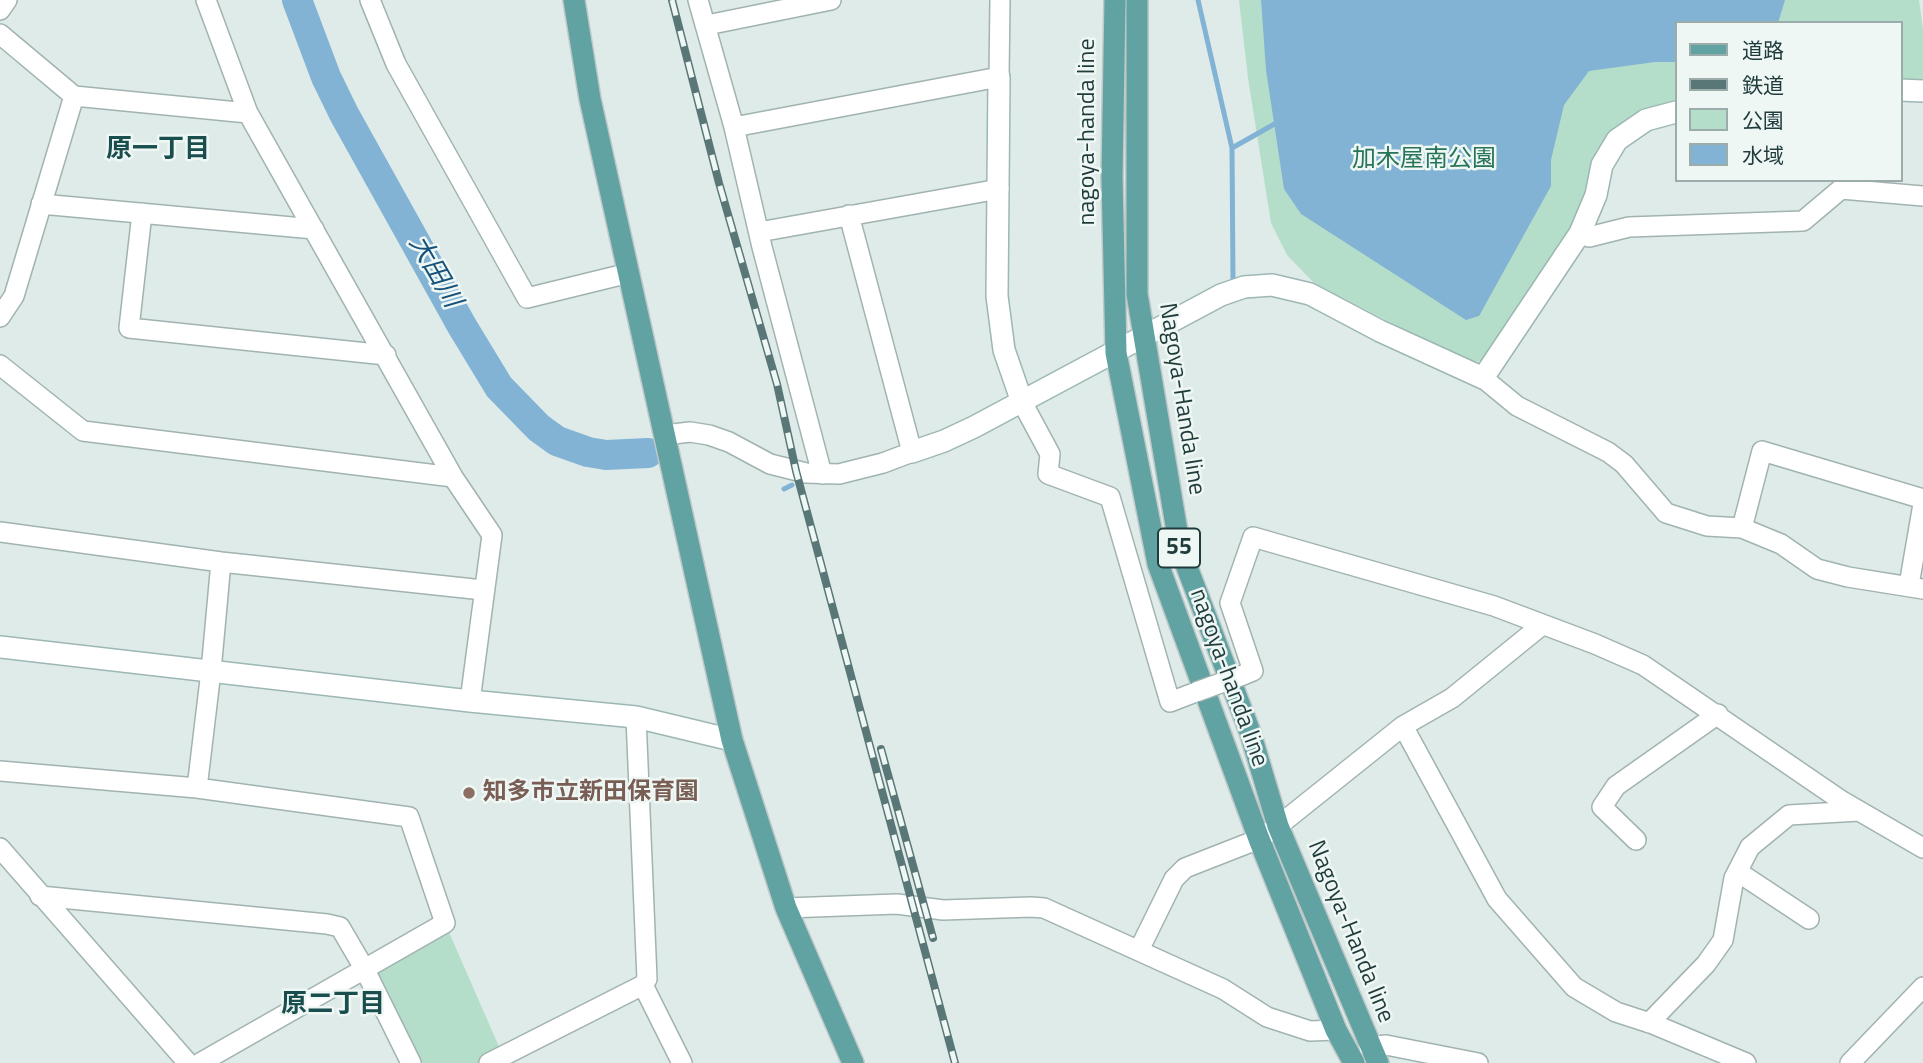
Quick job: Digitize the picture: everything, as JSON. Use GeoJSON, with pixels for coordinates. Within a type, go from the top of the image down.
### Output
{"type":"FeatureCollection","features":[{"type":"Feature","properties":{"kind":"main road"},"geometry":{"type":"LineString","coordinates":[[574,0],[590,99],[732,740],[786,908],[853,1063]]}},
{"type":"Feature","properties":{"kind":"main road","name":"nagoya-handa line"},"geometry":{"type":"LineString","coordinates":[[1115,0],[1112,177],[1116,353],[1158,564],[1259,839],[1336,1030],[1354,1063]]}},
{"type":"Feature","properties":{"kind":"main road","name":"Nagoya-Handa line"},"geometry":{"type":"LineString","coordinates":[[1138,0],[1137,294],[1180,550],[1250,732],[1278,827],[1373,1055]]}},
{"type":"Feature","properties":{"kind":"street"},"geometry":{"type":"LineString","coordinates":[[0,10],[7,0]]}},
{"type":"Feature","properties":{"kind":"street"},"geometry":{"type":"LineString","coordinates":[[206,0],[248,113],[453,477],[492,536],[470,701]]}},
{"type":"Feature","properties":{"kind":"street"},"geometry":{"type":"LineString","coordinates":[[370,0],[396,64],[527,298],[629,273]]}},
{"type":"Feature","properties":{"kind":"street"},"geometry":{"type":"LineString","coordinates":[[698,0],[734,127],[762,247],[822,474]]}},
{"type":"Feature","properties":{"kind":"street"},"geometry":{"type":"LineString","coordinates":[[707,25],[831,0]]}},
{"type":"Feature","properties":{"kind":"street"},"geometry":{"type":"LineString","coordinates":[[1000,0],[997,296],[1009,368],[1022,402],[1050,454],[1048,474],[1110,497],[1170,702],[1253,671],[1230,603],[1253,537],[1494,606],[1643,665],[1787,765],[1923,848]]}},
{"type":"Feature","properties":{"kind":"street"},"geometry":{"type":"LineString","coordinates":[[0,34],[74,96],[248,113]]}},
{"type":"Feature","properties":{"kind":"street"},"geometry":{"type":"LineString","coordinates":[[734,127],[999,77]]}},
{"type":"Feature","properties":{"kind":"street"},"geometry":{"type":"LineString","coordinates":[[1902,90],[1923,91]]}},
{"type":"Feature","properties":{"kind":"street"},"geometry":{"type":"LineString","coordinates":[[0,317],[14,296],[74,96]]}},
{"type":"Feature","properties":{"kind":"street"},"geometry":{"type":"LineString","coordinates":[[1483,378],[1580,233],[1596,195],[1602,165],[1617,140],[1646,120],[1674,113]]}},
{"type":"Feature","properties":{"kind":"street"},"geometry":{"type":"LineString","coordinates":[[760,232],[999,189]]}},
{"type":"Feature","properties":{"kind":"street"},"geometry":{"type":"LineString","coordinates":[[1580,233],[1589,237],[1629,227],[1803,221],[1841,189],[1923,196]]}},
{"type":"Feature","properties":{"kind":"street"},"geometry":{"type":"LineString","coordinates":[[41,204],[314,229]]}},
{"type":"Feature","properties":{"kind":"street"},"geometry":{"type":"LineString","coordinates":[[142,213],[129,328],[386,355]]}},
{"type":"Feature","properties":{"kind":"street"},"geometry":{"type":"LineString","coordinates":[[849,215],[912,452]]}},
{"type":"Feature","properties":{"kind":"street"},"geometry":{"type":"LineString","coordinates":[[665,435],[690,432],[709,435],[729,442],[769,464],[806,473],[857,470],[944,441],[1233,290],[1272,285],[1310,294],[1380,331],[1483,378],[1517,406],[1608,452],[1624,464],[1666,513],[1707,526],[1742,528],[1781,544],[1817,569],[1847,577],[1916,587],[1923,501],[1762,451],[1742,528]]}},
{"type":"Feature","properties":{"kind":"street"},"geometry":{"type":"LineString","coordinates":[[0,365],[83,431],[453,477]]}},
{"type":"Feature","properties":{"kind":"street"},"geometry":{"type":"LineString","coordinates":[[0,533],[221,562],[483,590]]}},
{"type":"Feature","properties":{"kind":"street"},"geometry":{"type":"LineString","coordinates":[[197,788],[221,562]]}},
{"type":"Feature","properties":{"kind":"street"},"geometry":{"type":"LineString","coordinates":[[1139,950],[1174,879],[1185,868],[1259,839],[1278,827],[1402,726],[1452,698],[1542,625]]}},
{"type":"Feature","properties":{"kind":"street"},"geometry":{"type":"LineString","coordinates":[[0,647],[470,701],[636,717],[732,740]]}},
{"type":"Feature","properties":{"kind":"street"},"geometry":{"type":"LineString","coordinates":[[1636,840],[1602,807],[1616,786],[1717,714]]}},
{"type":"Feature","properties":{"kind":"street"},"geometry":{"type":"LineString","coordinates":[[489,1063],[643,985],[647,979],[636,717]]}},
{"type":"Feature","properties":{"kind":"street"},"geometry":{"type":"LineString","coordinates":[[1402,726],[1497,900],[1574,987],[1616,1012],[1746,1063]]}},
{"type":"Feature","properties":{"kind":"street"},"geometry":{"type":"LineString","coordinates":[[0,772],[197,788],[409,817],[445,923],[200,1063]]}},
{"type":"Feature","properties":{"kind":"street"},"geometry":{"type":"LineString","coordinates":[[1649,1023],[1706,964],[1723,940],[1734,878],[1750,847],[1789,815],[1859,811]]}},
{"type":"Feature","properties":{"kind":"street"},"geometry":{"type":"LineString","coordinates":[[0,848],[188,1063]]}},
{"type":"Feature","properties":{"kind":"street"},"geometry":{"type":"LineString","coordinates":[[1738,872],[1809,919]]}},
{"type":"Feature","properties":{"kind":"street"},"geometry":{"type":"LineString","coordinates":[[40,896],[340,927],[364,968],[411,1063]]}},
{"type":"Feature","properties":{"kind":"street"},"geometry":{"type":"LineString","coordinates":[[786,908],[897,904],[943,910],[1031,907],[1056,912],[1223,989],[1267,1017],[1310,1031],[1336,1030]]}},
{"type":"Feature","properties":{"kind":"street"},"geometry":{"type":"LineString","coordinates":[[643,985],[682,1063]]}},
{"type":"Feature","properties":{"kind":"street"},"geometry":{"type":"LineString","coordinates":[[1850,1063],[1923,987]]}},
{"type":"Feature","properties":{"kind":"street"},"geometry":{"type":"LineString","coordinates":[[1373,1055],[1386,1045],[1478,1063]]}},
{"type":"Feature","properties":{"kind":"green space","name":"加木屋南公園"},"geometry":{"type":"Polygon","coordinates":[[[1239,0],[1919,0],[1923,30],[1923,80],[1902,80],[1902,21],[1674,21],[1674,104],[1647,111],[1489,357],[1471,364],[1314,283],[1287,255],[1271,223],[1248,78],[1239,0]]]}},
{"type":"Feature","properties":{"kind":"green space"},"geometry":{"type":"Polygon","coordinates":[[[445,923],[503,1056],[489,1063],[411,1063],[364,968],[445,923]]]}},
{"type":"Feature","properties":{"kind":"water","name":"加木屋南公園"},"geometry":{"type":"Polygon","coordinates":[[[1261,0],[1785,0],[1779,21],[1674,21],[1674,62],[1589,71],[1564,105],[1551,160],[1551,186],[1479,316],[1466,320],[1301,214],[1284,189],[1266,70],[1261,0]]]}},
{"type":"Feature","properties":{"kind":"waterway","name":"大田川"},"geometry":{"type":"LineString","coordinates":[[297,0],[326,77],[344,114],[499,387],[539,428],[557,441],[606,455],[648,453]]}},
{"type":"Feature","properties":{"kind":"waterway"},"geometry":{"type":"LineString","coordinates":[[1198,0],[1232,148],[1233,280]]}},
{"type":"Feature","properties":{"kind":"waterway"},"geometry":{"type":"LineString","coordinates":[[1232,148],[1278,122]]}},
{"type":"Feature","properties":{"kind":"waterway","name":"大田川"},"geometry":{"type":"LineString","coordinates":[[648,453],[655,453]]}},
{"type":"Feature","properties":{"kind":"waterway"},"geometry":{"type":"LineString","coordinates":[[784,489],[792,485]]}},
{"type":"Feature","properties":{"kind":"railway"},"geometry":{"type":"LineString","coordinates":[[672,0],[719,183],[777,384],[796,471],[955,1063]]}},
{"type":"Feature","properties":{"kind":"railway"},"geometry":{"type":"LineString","coordinates":[[881,749],[933,938]]}},
{"type":"Feature","properties":{"kind":"place","name":"知多市立新田保育園"},"geometry":{"type":"Point","coordinates":[469,793]}},
{"type":"Feature","properties":{"kind":"district","name":"原一丁目"},"geometry":{"type":"Point","coordinates":[158,151]}},
{"type":"Feature","properties":{"kind":"district","name":"原二丁目"},"geometry":{"type":"Point","coordinates":[333,1006]}}]}
